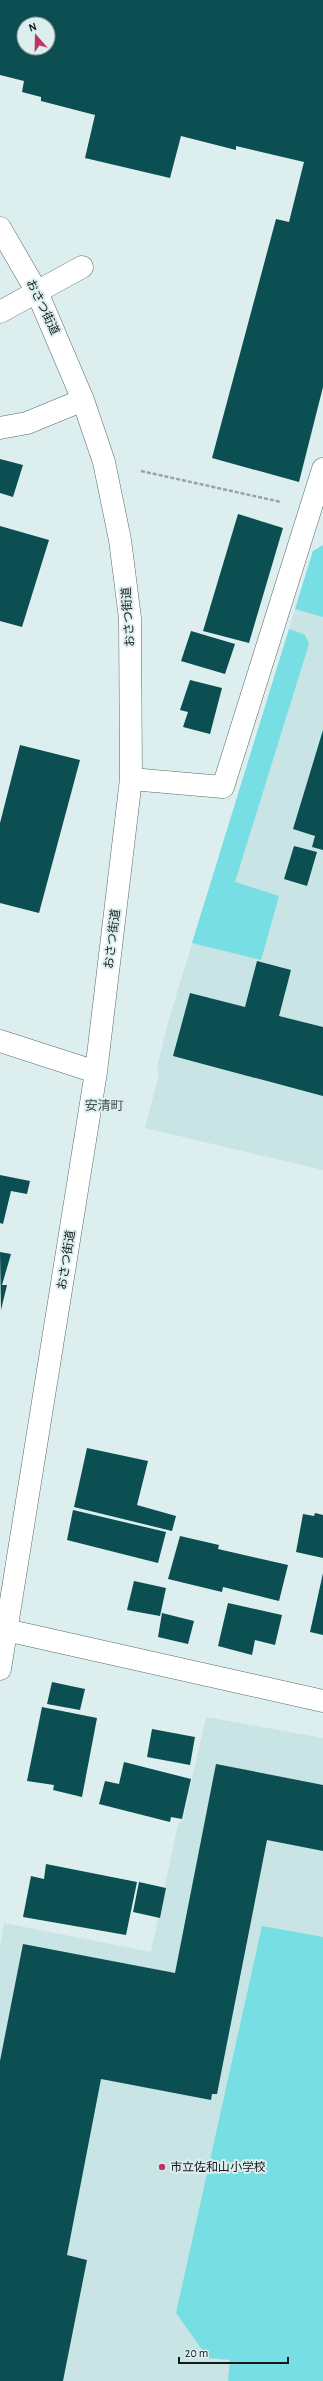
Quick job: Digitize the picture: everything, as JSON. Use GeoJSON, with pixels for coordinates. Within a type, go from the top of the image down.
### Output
{"type":"FeatureCollection","features":[{"type":"Feature","properties":{"kind":"street","name":"おさつ街道"},"geometry":{"type":"LineString","coordinates":[[0,228],[37,292],[83,400],[104,462],[122,548],[130,618],[131,779],[96,1072],[0,1669]]}},
{"type":"Feature","properties":{"kind":"street"},"geometry":{"type":"LineString","coordinates":[[0,312],[82,267]]}},
{"type":"Feature","properties":{"kind":"street"},"geometry":{"type":"LineString","coordinates":[[0,428],[27,423],[83,400]]}},
{"type":"Feature","properties":{"kind":"street"},"geometry":{"type":"LineString","coordinates":[[131,779],[223,788],[316,510],[323,469]]}},
{"type":"Feature","properties":{"kind":"street"},"geometry":{"type":"LineString","coordinates":[[0,1041],[96,1072]]}},
{"type":"Feature","properties":{"kind":"street"},"geometry":{"type":"LineString","coordinates":[[6,1630],[323,1701]]}},
{"type":"Feature","properties":{"kind":"path"},"geometry":{"type":"LineString","coordinates":[[141,471],[316,510]]}},
{"type":"Feature","properties":{"kind":"shaded area"},"geometry":{"type":"Polygon","coordinates":[[[323,545],[323,1170],[145,1128],[159,1074],[157,1068],[169,1019],[313,551],[323,545]]]}},
{"type":"Feature","properties":{"kind":"shaded area"},"geometry":{"type":"Polygon","coordinates":[[[323,545],[323,617],[295,609],[313,551],[323,545]]]}},
{"type":"Feature","properties":{"kind":"shaded area"},"geometry":{"type":"Polygon","coordinates":[[[289,629],[305,635],[309,644],[235,882],[279,896],[261,960],[192,943],[289,629]]]}},
{"type":"Feature","properties":{"kind":"shaded area","name":"市立佐和山小学校"},"geometry":{"type":"Polygon","coordinates":[[[206,1717],[323,1738],[323,2381],[0,2381],[0,1947],[4,1923],[151,1952],[178,1824],[183,1819],[206,1717]]]}},
{"type":"Feature","properties":{"kind":"shaded area"},"geometry":{"type":"Polygon","coordinates":[[[262,1926],[323,1937],[323,2381],[228,2381],[230,2360],[208,2358],[176,2313],[262,1926]]]}},
{"type":"Feature","properties":{"kind":"building"},"geometry":{"type":"Polygon","coordinates":[[[0,0],[323,0],[323,387],[299,482],[212,458],[276,219],[289,222],[304,162],[236,146],[236,150],[181,136],[170,178],[85,158],[95,115],[41,101],[41,97],[22,92],[24,81],[0,75],[0,0]]]}},
{"type":"Feature","properties":{"kind":"building"},"geometry":{"type":"Polygon","coordinates":[[[0,459],[23,465],[13,497],[0,493],[0,459]]]}},
{"type":"Feature","properties":{"kind":"building"},"geometry":{"type":"Polygon","coordinates":[[[238,514],[283,528],[249,643],[203,631],[238,514]]]}},
{"type":"Feature","properties":{"kind":"building"},"geometry":{"type":"Polygon","coordinates":[[[0,526],[49,540],[22,627],[0,621],[0,526]]]}},
{"type":"Feature","properties":{"kind":"building"},"geometry":{"type":"Polygon","coordinates":[[[191,631],[235,644],[225,674],[181,661],[191,631]]]}},
{"type":"Feature","properties":{"kind":"building"},"geometry":{"type":"Polygon","coordinates":[[[190,680],[222,688],[210,734],[183,727],[188,712],[180,710],[190,680]]]}},
{"type":"Feature","properties":{"kind":"building"},"geometry":{"type":"Polygon","coordinates":[[[323,730],[323,850],[312,847],[315,836],[293,829],[323,730]]]}},
{"type":"Feature","properties":{"kind":"building"},"geometry":{"type":"Polygon","coordinates":[[[20,745],[80,760],[39,913],[0,903],[0,823],[20,745]]]}},
{"type":"Feature","properties":{"kind":"building"},"geometry":{"type":"Polygon","coordinates":[[[294,846],[317,852],[307,886],[284,879],[294,846]]]}},
{"type":"Feature","properties":{"kind":"building"},"geometry":{"type":"Polygon","coordinates":[[[257,961],[291,970],[279,1016],[323,1027],[323,1096],[173,1056],[190,993],[245,1007],[257,961]]]}},
{"type":"Feature","properties":{"kind":"building"},"geometry":{"type":"Polygon","coordinates":[[[0,1175],[30,1181],[27,1194],[11,1191],[3,1224],[0,1223],[0,1175]]]}},
{"type":"Feature","properties":{"kind":"building"},"geometry":{"type":"Polygon","coordinates":[[[0,1252],[11,1254],[2,1285],[7,1285],[1,1310],[0,1252]]]}},
{"type":"Feature","properties":{"kind":"building"},"geometry":{"type":"Polygon","coordinates":[[[87,1448],[148,1461],[137,1505],[176,1516],[172,1531],[74,1507],[87,1448]]]}},
{"type":"Feature","properties":{"kind":"building"},"geometry":{"type":"Polygon","coordinates":[[[73,1510],[166,1532],[158,1563],[67,1540],[73,1510]]]}},
{"type":"Feature","properties":{"kind":"building"},"geometry":{"type":"Polygon","coordinates":[[[315,1513],[323,1515],[323,1558],[296,1552],[303,1514],[314,1516],[315,1513]]]}},
{"type":"Feature","properties":{"kind":"building"},"geometry":{"type":"Polygon","coordinates":[[[180,1536],[219,1545],[218,1549],[288,1565],[279,1601],[223,1587],[222,1592],[168,1579],[180,1536]]]}},
{"type":"Feature","properties":{"kind":"building"},"geometry":{"type":"Polygon","coordinates":[[[323,1573],[323,1635],[310,1632],[323,1573]]]}},
{"type":"Feature","properties":{"kind":"building"},"geometry":{"type":"Polygon","coordinates":[[[134,1581],[166,1588],[160,1616],[127,1610],[134,1581]]]}},
{"type":"Feature","properties":{"kind":"building"},"geometry":{"type":"Polygon","coordinates":[[[228,1603],[282,1615],[275,1645],[255,1640],[252,1655],[218,1646],[228,1603]]]}},
{"type":"Feature","properties":{"kind":"building"},"geometry":{"type":"Polygon","coordinates":[[[162,1613],[194,1621],[188,1644],[158,1637],[162,1613]]]}},
{"type":"Feature","properties":{"kind":"building"},"geometry":{"type":"Polygon","coordinates":[[[52,1682],[85,1689],[80,1710],[47,1704],[52,1682]]]}},
{"type":"Feature","properties":{"kind":"building"},"geometry":{"type":"Polygon","coordinates":[[[42,1707],[97,1718],[82,1797],[53,1790],[54,1785],[27,1781],[42,1707]]]}},
{"type":"Feature","properties":{"kind":"building"},"geometry":{"type":"Polygon","coordinates":[[[152,1729],[195,1737],[190,1765],[147,1757],[152,1729]]]}},
{"type":"Feature","properties":{"kind":"building"},"geometry":{"type":"Polygon","coordinates":[[[124,1762],[191,1779],[182,1819],[171,1817],[170,1822],[99,1804],[105,1781],[119,1784],[124,1762]]]}},
{"type":"Feature","properties":{"kind":"building"},"geometry":{"type":"Polygon","coordinates":[[[216,1764],[323,1785],[323,1851],[267,1840],[217,2094],[212,2094],[211,2100],[101,2079],[67,2255],[87,2260],[63,2381],[0,2381],[0,2061],[23,1944],[175,1973],[216,1764]]]}},
{"type":"Feature","properties":{"kind":"building"},"geometry":{"type":"Polygon","coordinates":[[[46,1864],[137,1882],[126,1935],[23,1917],[31,1876],[44,1879],[46,1864]]]}},
{"type":"Feature","properties":{"kind":"building"},"geometry":{"type":"Polygon","coordinates":[[[139,1882],[166,1888],[160,1918],[133,1912],[139,1882]]]}},
{"type":"Feature","properties":{"kind":"place","name":"市立佐和山小学校"},"geometry":{"type":"Point","coordinates":[162,2167]}},
{"type":"Feature","properties":{"kind":"district","name":"安清町"},"geometry":{"type":"Point","coordinates":[104,1105]}}]}
